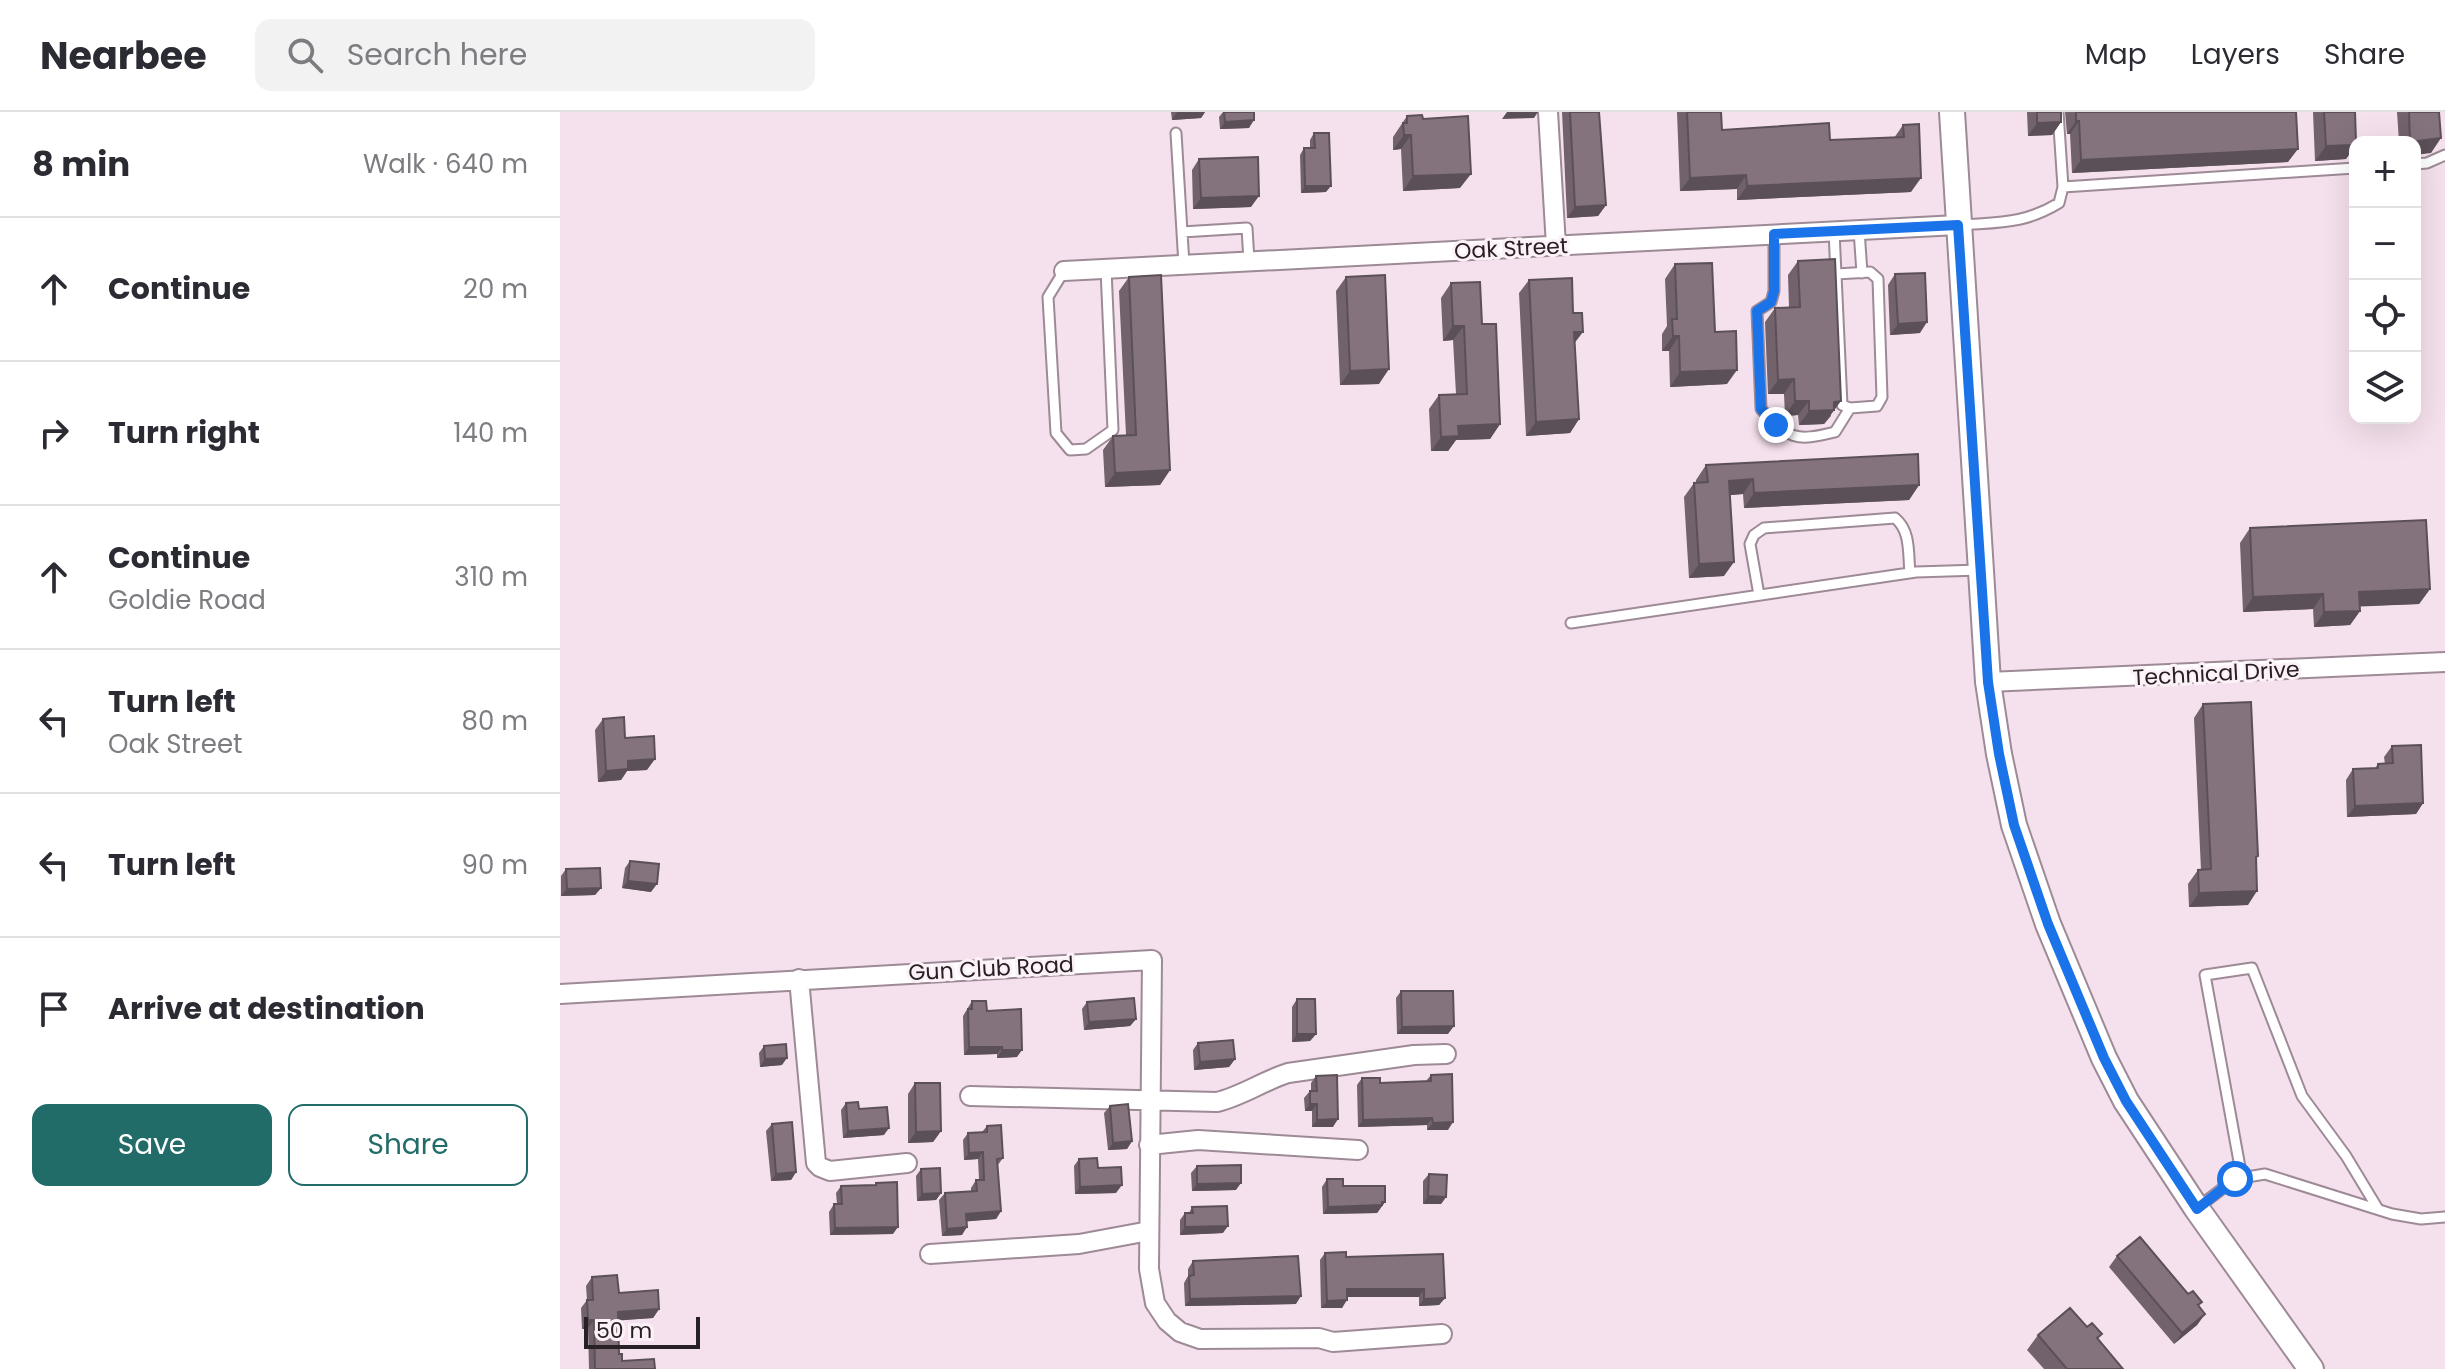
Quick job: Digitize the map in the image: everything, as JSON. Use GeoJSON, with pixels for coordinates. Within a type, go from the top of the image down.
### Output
{"type":"FeatureCollection","features":[{"type":"Feature","properties":{"kind":"street"},"geometry":{"type":"LineString","coordinates":[[1548,112],[1556,246]]}},
{"type":"Feature","properties":{"kind":"street"},"geometry":{"type":"LineString","coordinates":[[1952,112],[1988,682],[2014,825],[2048,924],[2104,1058],[2126,1101],[2197,1209],[2311,1369]]}},
{"type":"Feature","properties":{"kind":"street","name":"Oak Street"},"geometry":{"type":"LineString","coordinates":[[1064,271],[1958,225]]}},
{"type":"Feature","properties":{"kind":"street","name":"Technical Drive"},"geometry":{"type":"LineString","coordinates":[[1988,682],[2445,662]]}},
{"type":"Feature","properties":{"kind":"street","name":"Gun Club Road"},"geometry":{"type":"LineString","coordinates":[[560,994],[1152,960],[1149,1269],[1155,1303],[1167,1321],[1180,1332],[1200,1339],[1319,1338],[1333,1342],[1442,1334]]}},
{"type":"Feature","properties":{"kind":"street"},"geometry":{"type":"LineString","coordinates":[[799,979],[816,1163],[830,1171],[907,1163]]}},
{"type":"Feature","properties":{"kind":"street"},"geometry":{"type":"LineString","coordinates":[[970,1096],[1217,1102],[1235,1098],[1269,1079],[1288,1073],[1414,1055],[1446,1054]]}},
{"type":"Feature","properties":{"kind":"street"},"geometry":{"type":"LineString","coordinates":[[1149,1145],[1198,1140],[1358,1150]]}},
{"type":"Feature","properties":{"kind":"street"},"geometry":{"type":"LineString","coordinates":[[930,1254],[1079,1244],[1149,1231]]}},
{"type":"Feature","properties":{"kind":"lane"},"geometry":{"type":"LineString","coordinates":[[1958,225],[2021,221],[2059,203],[2063,187],[2058,112]]}},
{"type":"Feature","properties":{"kind":"lane"},"geometry":{"type":"LineString","coordinates":[[1176,133],[1184,265]]}},
{"type":"Feature","properties":{"kind":"lane"},"geometry":{"type":"LineString","coordinates":[[2421,164],[2445,155]]}},
{"type":"Feature","properties":{"kind":"lane"},"geometry":{"type":"LineString","coordinates":[[2063,187],[2349,168]]}},
{"type":"Feature","properties":{"kind":"lane"},"geometry":{"type":"LineString","coordinates":[[1182,232],[1247,228],[1249,261]]}},
{"type":"Feature","properties":{"kind":"lane"},"geometry":{"type":"LineString","coordinates":[[1859,230],[1862,273]]}},
{"type":"Feature","properties":{"kind":"lane"},"geometry":{"type":"LineString","coordinates":[[1834,231],[1842,405],[1850,408],[1877,406],[1882,397],[1878,279],[1870,272],[1836,274]]}},
{"type":"Feature","properties":{"kind":"lane"},"geometry":{"type":"LineString","coordinates":[[1774,234],[1774,291],[1771,302],[1757,311],[1761,409],[1790,435],[1815,437],[1835,432],[1850,408]]}},
{"type":"Feature","properties":{"kind":"lane"},"geometry":{"type":"LineString","coordinates":[[1064,271],[1048,297],[1056,433],[1070,450],[1086,449],[1113,430],[1106,269]]}},
{"type":"Feature","properties":{"kind":"lane"},"geometry":{"type":"LineString","coordinates":[[1759,595],[1750,544],[1754,535],[1764,528],[1895,518],[1907,533],[1910,573]]}},
{"type":"Feature","properties":{"kind":"lane"},"geometry":{"type":"LineString","coordinates":[[1571,623],[1910,573],[1980,570]]}},
{"type":"Feature","properties":{"kind":"lane"},"geometry":{"type":"LineString","coordinates":[[2242,1178],[2205,975],[2252,968],[2302,1096],[2346,1156],[2378,1209]]}},
{"type":"Feature","properties":{"kind":"lane"},"geometry":{"type":"LineString","coordinates":[[2197,1209],[2235,1179],[2265,1174],[2378,1209],[2421,1219],[2445,1217]]}},
{"type":"Feature","properties":{"kind":"building"},"geometry":{"type":"Polygon","coordinates":[[[1224,112],[1254,112],[1254,120],[1225,122],[1224,112]]]}},
{"type":"Feature","properties":{"kind":"building"},"geometry":{"type":"Polygon","coordinates":[[[1570,112],[1599,112],[1606,205],[1575,207],[1570,112]]]}},
{"type":"Feature","properties":{"kind":"building"},"geometry":{"type":"Polygon","coordinates":[[[1687,112],[1721,112],[1722,130],[1829,123],[1830,140],[1904,137],[1903,125],[1919,124],[1921,178],[1747,186],[1746,175],[1690,178],[1687,112]]]}},
{"type":"Feature","properties":{"kind":"building"},"geometry":{"type":"Polygon","coordinates":[[[2037,112],[2061,112],[2061,122],[2037,123],[2037,112]]]}},
{"type":"Feature","properties":{"kind":"building"},"geometry":{"type":"Polygon","coordinates":[[[2076,112],[2296,112],[2298,149],[2081,160],[2076,112]]]}},
{"type":"Feature","properties":{"kind":"building"},"geometry":{"type":"Polygon","coordinates":[[[2324,112],[2355,112],[2356,136],[2349,136],[2349,145],[2326,146],[2324,112]]]}},
{"type":"Feature","properties":{"kind":"building"},"geometry":{"type":"Polygon","coordinates":[[[2409,112],[2439,112],[2441,138],[2421,141],[2421,136],[2410,136],[2409,112]]]}},
{"type":"Feature","properties":{"kind":"building"},"geometry":{"type":"Polygon","coordinates":[[[1422,115],[1423,119],[1468,116],[1471,174],[1413,176],[1411,135],[1404,135],[1403,123],[1407,123],[1407,116],[1422,115]]]}},
{"type":"Feature","properties":{"kind":"building"},"geometry":{"type":"Polygon","coordinates":[[[1314,133],[1329,133],[1331,186],[1305,186],[1304,148],[1315,148],[1314,133]]]}},
{"type":"Feature","properties":{"kind":"building"},"geometry":{"type":"Polygon","coordinates":[[[1258,157],[1259,196],[1201,198],[1199,159],[1258,157]]]}},
{"type":"Feature","properties":{"kind":"building"},"geometry":{"type":"Polygon","coordinates":[[[1835,259],[1841,401],[1834,402],[1834,410],[1809,411],[1809,401],[1795,401],[1794,379],[1778,380],[1775,308],[1800,307],[1798,261],[1835,259]]]}},
{"type":"Feature","properties":{"kind":"building"},"geometry":{"type":"Polygon","coordinates":[[[1712,263],[1715,332],[1736,331],[1737,370],[1680,372],[1679,336],[1673,336],[1672,319],[1677,319],[1675,264],[1712,263]]]}},
{"type":"Feature","properties":{"kind":"building"},"geometry":{"type":"Polygon","coordinates":[[[1925,273],[1927,322],[1898,324],[1895,274],[1925,273]]]}},
{"type":"Feature","properties":{"kind":"building"},"geometry":{"type":"Polygon","coordinates":[[[1161,275],[1170,470],[1115,473],[1113,436],[1136,435],[1129,277],[1161,275]]]}},
{"type":"Feature","properties":{"kind":"building"},"geometry":{"type":"Polygon","coordinates":[[[1385,275],[1389,369],[1350,371],[1346,277],[1385,275]]]}},
{"type":"Feature","properties":{"kind":"building"},"geometry":{"type":"Polygon","coordinates":[[[1572,278],[1573,313],[1582,313],[1583,332],[1574,332],[1579,419],[1536,422],[1529,280],[1572,278]]]}},
{"type":"Feature","properties":{"kind":"building"},"geometry":{"type":"Polygon","coordinates":[[[1480,282],[1482,324],[1496,324],[1500,424],[1458,426],[1459,436],[1441,437],[1439,395],[1467,394],[1464,326],[1453,326],[1451,283],[1480,282]]]}},
{"type":"Feature","properties":{"kind":"building"},"geometry":{"type":"Polygon","coordinates":[[[1918,454],[1919,485],[1754,493],[1753,479],[1729,481],[1734,562],[1699,564],[1694,483],[1708,482],[1706,465],[1918,454]]]}},
{"type":"Feature","properties":{"kind":"building"},"geometry":{"type":"Polygon","coordinates":[[[2426,520],[2430,589],[2359,592],[2360,611],[2324,612],[2323,594],[2253,597],[2250,528],[2426,520]]]}},
{"type":"Feature","properties":{"kind":"building"},"geometry":{"type":"Polygon","coordinates":[[[2251,702],[2257,891],[2199,893],[2198,870],[2211,869],[2203,704],[2251,702]]]}},
{"type":"Feature","properties":{"kind":"building"},"geometry":{"type":"Polygon","coordinates":[[[624,717],[625,738],[654,736],[655,759],[628,761],[628,769],[606,771],[603,719],[624,717]]]}},
{"type":"Feature","properties":{"kind":"building"},"geometry":{"type":"Polygon","coordinates":[[[2421,745],[2423,803],[2355,806],[2353,769],[2378,768],[2378,764],[2393,763],[2392,746],[2421,745]]]}},
{"type":"Feature","properties":{"kind":"building"},"geometry":{"type":"Polygon","coordinates":[[[630,861],[659,864],[657,884],[628,881],[630,861]]]}},
{"type":"Feature","properties":{"kind":"building"},"geometry":{"type":"Polygon","coordinates":[[[600,868],[601,888],[567,889],[566,869],[600,868]]]}},
{"type":"Feature","properties":{"kind":"building"},"geometry":{"type":"Polygon","coordinates":[[[1401,991],[1453,991],[1454,1026],[1402,1027],[1401,991]]]}},
{"type":"Feature","properties":{"kind":"building"},"geometry":{"type":"Polygon","coordinates":[[[1134,998],[1136,1019],[1089,1022],[1087,1002],[1134,998]]]}},
{"type":"Feature","properties":{"kind":"building"},"geometry":{"type":"Polygon","coordinates":[[[1297,999],[1315,999],[1316,1034],[1297,1034],[1297,999]]]}},
{"type":"Feature","properties":{"kind":"building"},"geometry":{"type":"Polygon","coordinates":[[[972,1001],[986,1001],[987,1011],[1021,1009],[1022,1050],[969,1047],[968,1009],[972,1009],[972,1001]]]}},
{"type":"Feature","properties":{"kind":"building"},"geometry":{"type":"Polygon","coordinates":[[[1233,1040],[1235,1059],[1200,1062],[1198,1043],[1233,1040]]]}},
{"type":"Feature","properties":{"kind":"building"},"geometry":{"type":"Polygon","coordinates":[[[786,1044],[787,1058],[765,1059],[764,1046],[786,1044]]]}},
{"type":"Feature","properties":{"kind":"building"},"geometry":{"type":"Polygon","coordinates":[[[1452,1074],[1453,1122],[1433,1123],[1432,1118],[1363,1120],[1362,1078],[1380,1078],[1380,1083],[1431,1081],[1431,1075],[1452,1074]]]}},
{"type":"Feature","properties":{"kind":"building"},"geometry":{"type":"Polygon","coordinates":[[[1337,1075],[1338,1119],[1317,1120],[1317,1104],[1310,1104],[1310,1091],[1317,1091],[1316,1076],[1337,1075]]]}},
{"type":"Feature","properties":{"kind":"building"},"geometry":{"type":"Polygon","coordinates":[[[915,1083],[940,1083],[941,1131],[916,1132],[915,1083]]]}},
{"type":"Feature","properties":{"kind":"building"},"geometry":{"type":"Polygon","coordinates":[[[858,1102],[859,1109],[887,1107],[889,1128],[848,1131],[846,1103],[858,1102]]]}},
{"type":"Feature","properties":{"kind":"building"},"geometry":{"type":"Polygon","coordinates":[[[1128,1104],[1132,1141],[1113,1143],[1110,1106],[1128,1104]]]}},
{"type":"Feature","properties":{"kind":"building"},"geometry":{"type":"Polygon","coordinates":[[[792,1122],[796,1172],[776,1174],[772,1124],[792,1122]]]}},
{"type":"Feature","properties":{"kind":"building"},"geometry":{"type":"Polygon","coordinates":[[[1001,1125],[1003,1158],[997,1159],[1001,1211],[966,1214],[967,1227],[947,1229],[945,1193],[977,1191],[976,1180],[984,1180],[983,1152],[969,1153],[968,1133],[987,1132],[987,1126],[1001,1125]]]}},
{"type":"Feature","properties":{"kind":"building"},"geometry":{"type":"Polygon","coordinates":[[[1097,1158],[1098,1168],[1121,1167],[1122,1185],[1080,1187],[1079,1159],[1097,1158]]]}},
{"type":"Feature","properties":{"kind":"building"},"geometry":{"type":"Polygon","coordinates":[[[1241,1165],[1241,1183],[1197,1184],[1197,1166],[1241,1165]]]}},
{"type":"Feature","properties":{"kind":"building"},"geometry":{"type":"Polygon","coordinates":[[[940,1168],[941,1193],[922,1194],[921,1169],[940,1168]]]}},
{"type":"Feature","properties":{"kind":"building"},"geometry":{"type":"Polygon","coordinates":[[[1429,1174],[1447,1175],[1446,1197],[1428,1196],[1429,1174]]]}},
{"type":"Feature","properties":{"kind":"building"},"geometry":{"type":"Polygon","coordinates":[[[1327,1179],[1343,1179],[1343,1186],[1385,1186],[1385,1202],[1382,1205],[1328,1207],[1327,1179]]]}},
{"type":"Feature","properties":{"kind":"building"},"geometry":{"type":"Polygon","coordinates":[[[897,1182],[898,1227],[835,1228],[834,1204],[842,1204],[841,1186],[897,1182]]]}},
{"type":"Feature","properties":{"kind":"building"},"geometry":{"type":"Polygon","coordinates":[[[1227,1206],[1228,1226],[1185,1227],[1185,1213],[1193,1213],[1192,1207],[1227,1206]]]}},
{"type":"Feature","properties":{"kind":"building"},"geometry":{"type":"Polygon","coordinates":[[[2140,1237],[2188,1294],[2193,1291],[2202,1302],[2198,1305],[2205,1314],[2182,1333],[2117,1256],[2140,1237]]]}},
{"type":"Feature","properties":{"kind":"building"},"geometry":{"type":"Polygon","coordinates":[[[1346,1252],[1346,1257],[1443,1254],[1445,1298],[1424,1299],[1424,1289],[1347,1289],[1347,1300],[1327,1301],[1325,1253],[1346,1252]]]}},
{"type":"Feature","properties":{"kind":"building"},"geometry":{"type":"Polygon","coordinates":[[[1298,1256],[1301,1296],[1190,1299],[1189,1276],[1194,1275],[1193,1261],[1298,1256]]]}},
{"type":"Feature","properties":{"kind":"building"},"geometry":{"type":"Polygon","coordinates":[[[617,1275],[619,1293],[658,1290],[659,1309],[618,1312],[619,1354],[622,1354],[622,1361],[654,1359],[655,1369],[595,1369],[594,1320],[588,1320],[587,1300],[593,1300],[592,1277],[617,1275]]]}},
{"type":"Feature","properties":{"kind":"building"},"geometry":{"type":"Polygon","coordinates":[[[2070,1308],[2087,1327],[2092,1323],[2102,1334],[2097,1338],[2123,1369],[2067,1369],[2038,1335],[2070,1308]]]}},
{"type":"Feature","properties":{"kind":"route"},"geometry":{"type":"LineString","coordinates":[[1776,425],[1761,409],[1757,311],[1771,302],[1774,291],[1774,234],[1958,225],[1988,682],[2014,825],[2048,924],[2104,1058],[2126,1101],[2197,1209],[2235,1179]]}}]}
